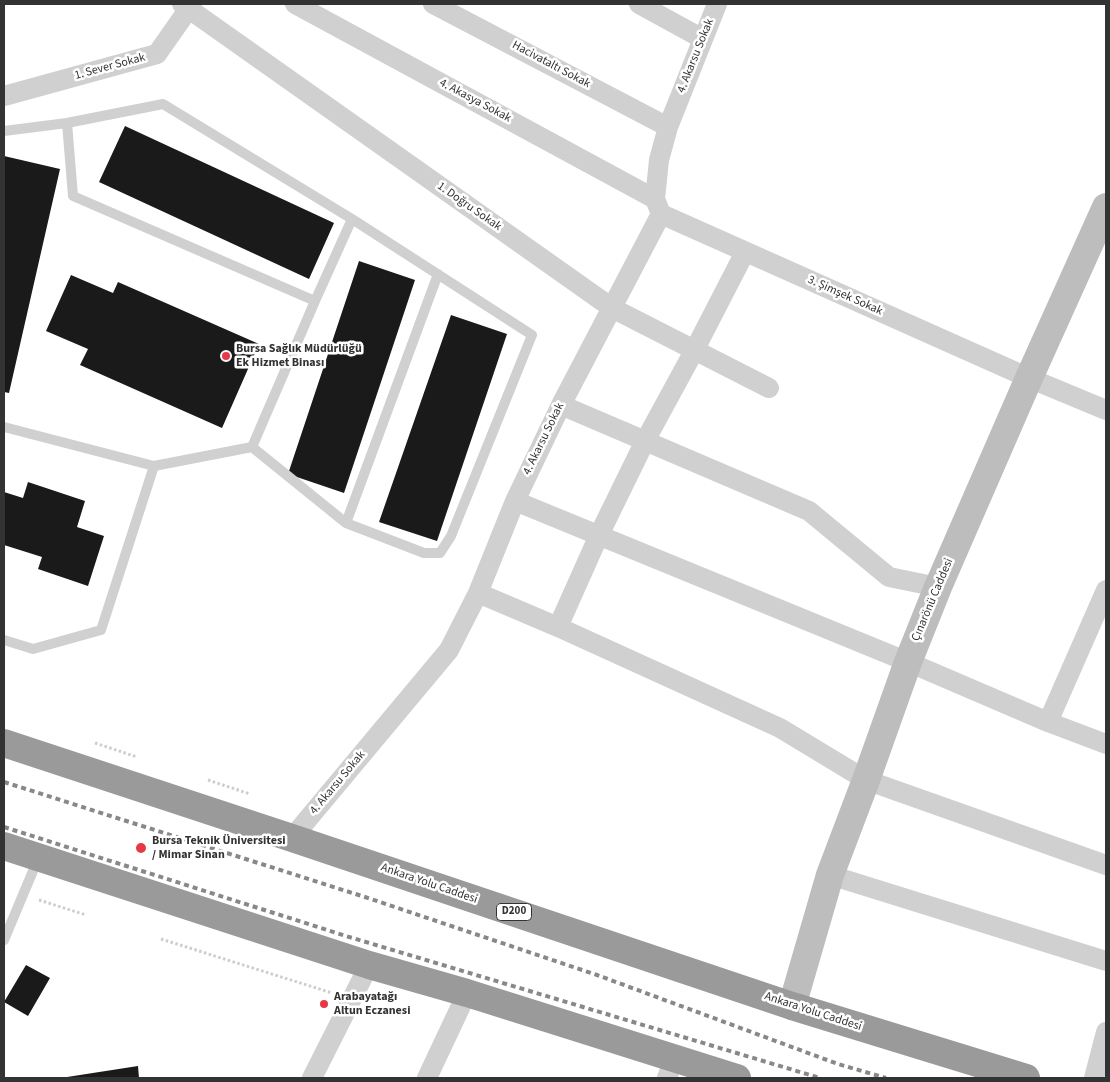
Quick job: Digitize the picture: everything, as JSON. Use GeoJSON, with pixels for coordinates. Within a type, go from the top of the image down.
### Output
{"type":"FeatureCollection","features":[{"type":"Feature","properties":{"kind":"highway","name":"Ankara Yolu Caddesi"},"geometry":{"type":"LineString","coordinates":[[4,743],[792,1006],[1026,1078]]}},
{"type":"Feature","properties":{"kind":"highway"},"geometry":{"type":"LineString","coordinates":[[4,846],[369,965],[467,993],[671,1068],[737,1078]]}},
{"type":"Feature","properties":{"kind":"main road","name":"Çınarönü Caddesi"},"geometry":{"type":"LineString","coordinates":[[792,1006],[830,875],[908,662],[938,587],[1106,207]]}},
{"type":"Feature","properties":{"kind":"street","name":"4. Akasya Sokak"},"geometry":{"type":"LineString","coordinates":[[295,4],[658,206]]}},
{"type":"Feature","properties":{"kind":"street","name":"Hacivataltı Sokak"},"geometry":{"type":"LineString","coordinates":[[433,4],[668,127]]}},
{"type":"Feature","properties":{"kind":"street"},"geometry":{"type":"LineString","coordinates":[[639,4],[703,39]]}},
{"type":"Feature","properties":{"kind":"street","name":"4. Akarsu Sokak"},"geometry":{"type":"LineString","coordinates":[[292,838],[449,650],[478,593],[515,501],[561,404],[612,308],[658,206],[659,160],[668,127],[716,4]]}},
{"type":"Feature","properties":{"kind":"street","name":"1. Sever Sokak"},"geometry":{"type":"LineString","coordinates":[[4,96],[157,54],[188,5]]}},
{"type":"Feature","properties":{"kind":"street","name":"1. Doğru Sokak"},"geometry":{"type":"LineString","coordinates":[[188,5],[612,308],[769,388]]}},
{"type":"Feature","properties":{"kind":"street","name":"3. Şimşek Sokak"},"geometry":{"type":"LineString","coordinates":[[658,206],[745,252],[1029,378],[1106,410]]}},
{"type":"Feature","properties":{"kind":"street"},"geometry":{"type":"LineString","coordinates":[[558,627],[599,535],[645,441],[745,252]]}},
{"type":"Feature","properties":{"kind":"street"},"geometry":{"type":"LineString","coordinates":[[561,404],[809,511],[889,577],[938,587]]}},
{"type":"Feature","properties":{"kind":"street"},"geometry":{"type":"LineString","coordinates":[[515,501],[908,662],[1048,722],[1106,744]]}},
{"type":"Feature","properties":{"kind":"street"},"geometry":{"type":"LineString","coordinates":[[1048,722],[1106,590]]}},
{"type":"Feature","properties":{"kind":"street"},"geometry":{"type":"LineString","coordinates":[[478,593],[558,627],[780,728],[866,780],[1106,865]]}},
{"type":"Feature","properties":{"kind":"street"},"geometry":{"type":"LineString","coordinates":[[830,875],[1106,961]]}},
{"type":"Feature","properties":{"kind":"street"},"geometry":{"type":"LineString","coordinates":[[312,1078],[369,965]]}},
{"type":"Feature","properties":{"kind":"street"},"geometry":{"type":"LineString","coordinates":[[427,1078],[467,993]]}},
{"type":"Feature","properties":{"kind":"street"},"geometry":{"type":"LineString","coordinates":[[1100,1067],[1106,1032]]}},
{"type":"Feature","properties":{"kind":"lane"},"geometry":{"type":"LineString","coordinates":[[4,131],[67,123],[163,104],[352,219],[532,335],[451,536],[440,553],[424,553],[346,522],[252,447],[154,466],[4,427]]}},
{"type":"Feature","properties":{"kind":"lane"},"geometry":{"type":"LineString","coordinates":[[67,123],[73,196],[315,301]]}},
{"type":"Feature","properties":{"kind":"lane"},"geometry":{"type":"LineString","coordinates":[[252,447],[352,219]]}},
{"type":"Feature","properties":{"kind":"lane"},"geometry":{"type":"LineString","coordinates":[[346,522],[438,274]]}},
{"type":"Feature","properties":{"kind":"lane"},"geometry":{"type":"LineString","coordinates":[[4,640],[33,649],[101,630],[154,466]]}},
{"type":"Feature","properties":{"kind":"lane"},"geometry":{"type":"LineString","coordinates":[[4,940],[38,858]]}},
{"type":"Feature","properties":{"kind":"path"},"geometry":{"type":"LineString","coordinates":[[95,743],[137,757]]}},
{"type":"Feature","properties":{"kind":"path"},"geometry":{"type":"LineString","coordinates":[[208,780],[250,794]]}},
{"type":"Feature","properties":{"kind":"path"},"geometry":{"type":"LineString","coordinates":[[44,901],[86,915]]}},
{"type":"Feature","properties":{"kind":"path"},"geometry":{"type":"LineString","coordinates":[[161,939],[352,999]]}},
{"type":"Feature","properties":{"kind":"building"},"geometry":{"type":"Polygon","coordinates":[[[125,126],[334,223],[309,279],[99,182],[125,126]]]}},
{"type":"Feature","properties":{"kind":"building"},"geometry":{"type":"Polygon","coordinates":[[[4,156],[60,169],[9,393],[4,392],[4,156]]]}},
{"type":"Feature","properties":{"kind":"building"},"geometry":{"type":"Polygon","coordinates":[[[359,261],[415,280],[344,493],[288,474],[359,261]]]}},
{"type":"Feature","properties":{"kind":"building"},"geometry":{"type":"Polygon","coordinates":[[[71,275],[113,293],[118,282],[259,344],[222,428],[80,365],[88,349],[46,331],[71,275]]]}},
{"type":"Feature","properties":{"kind":"building"},"geometry":{"type":"Polygon","coordinates":[[[451,315],[507,334],[437,541],[379,522],[451,315]]]}},
{"type":"Feature","properties":{"kind":"building"},"geometry":{"type":"Polygon","coordinates":[[[28,482],[85,501],[77,527],[104,536],[88,586],[38,569],[42,557],[4,545],[4,492],[23,498],[28,482]]]}},
{"type":"Feature","properties":{"kind":"building"},"geometry":{"type":"Polygon","coordinates":[[[26,965],[50,978],[28,1016],[4,1002],[26,965]]]}},
{"type":"Feature","properties":{"kind":"building"},"geometry":{"type":"Polygon","coordinates":[[[138,1066],[139,1078],[67,1078],[67,1077],[138,1066]]]}},
{"type":"Feature","properties":{"kind":"railway"},"geometry":{"type":"LineString","coordinates":[[4,782],[365,897],[597,975],[838,1064],[886,1078]]}},
{"type":"Feature","properties":{"kind":"railway"},"geometry":{"type":"LineString","coordinates":[[4,827],[346,936],[820,1078]]}},
{"type":"Feature","properties":{"kind":"place","name":"Bursa Sağlık Müdürlüğü Ek Hizmet Binası"},"geometry":{"type":"Point","coordinates":[226,356]}},
{"type":"Feature","properties":{"kind":"place","name":"Bursa Teknik Üniversitesi / Mimar Sinan"},"geometry":{"type":"Point","coordinates":[141,848]}},
{"type":"Feature","properties":{"kind":"place","name":"Arabayatağı Altun Eczanesi"},"geometry":{"type":"Point","coordinates":[324,1004]}}]}
